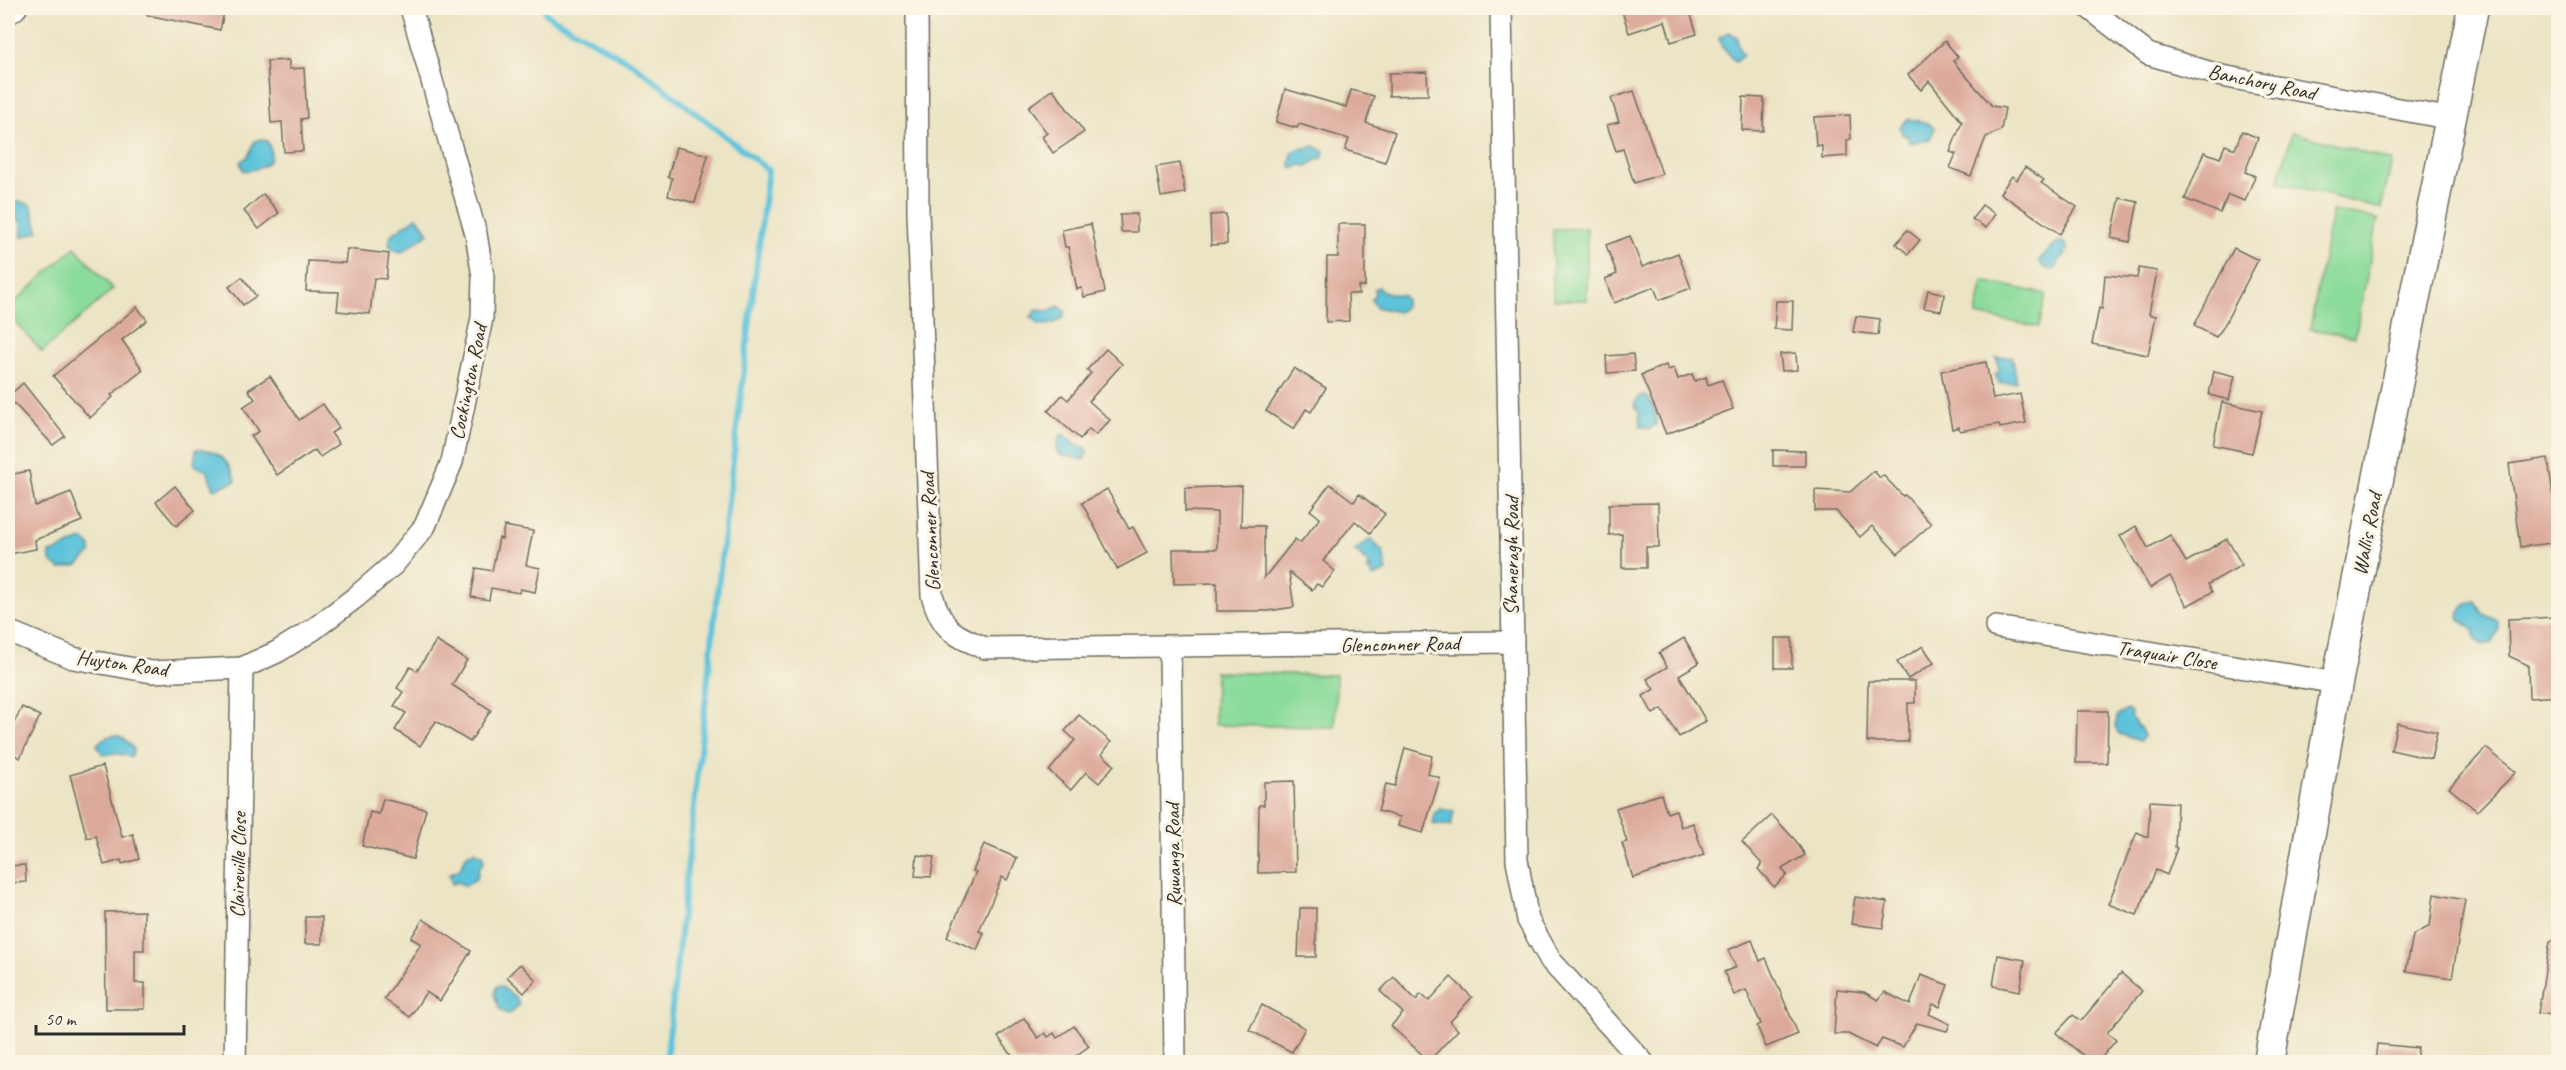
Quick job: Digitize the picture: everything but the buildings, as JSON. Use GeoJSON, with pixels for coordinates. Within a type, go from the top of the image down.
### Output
{"type":"FeatureCollection","features":[{"type":"Feature","properties":{"kind":"street"},"geometry":{"type":"LineString","coordinates":[[8,14],[16,8]]}},
{"type":"Feature","properties":{"kind":"street","name":"Cockington Road"},"geometry":{"type":"LineString","coordinates":[[242,668],[277,652],[314,629],[394,564],[425,526],[452,462],[482,318],[483,276],[477,234],[411,8]]}},
{"type":"Feature","properties":{"kind":"street","name":"Glenconner Road"},"geometry":{"type":"LineString","coordinates":[[917,8],[918,211],[932,595],[938,617],[954,636],[986,648],[1511,642]]}},
{"type":"Feature","properties":{"kind":"street","name":"Shaneragh Road"},"geometry":{"type":"LineString","coordinates":[[1502,8],[1512,478],[1511,642],[1517,860],[1528,920],[1551,961],[1643,1062]]}},
{"type":"Feature","properties":{"kind":"street","name":"Banchory Road"},"geometry":{"type":"LineString","coordinates":[[2090,8],[2148,54],[2222,76],[2452,119]]}},
{"type":"Feature","properties":{"kind":"street","name":"Wallis Road"},"geometry":{"type":"LineString","coordinates":[[2270,1062],[2337,682],[2473,8]]}},
{"type":"Feature","properties":{"kind":"street","name":"Traquair Close"},"geometry":{"type":"LineString","coordinates":[[1996,627],[2337,682]]}},
{"type":"Feature","properties":{"kind":"street","name":"Huyton Road"},"geometry":{"type":"LineString","coordinates":[[8,631],[73,658],[152,672],[242,668]]}},
{"type":"Feature","properties":{"kind":"street","name":"Ruwanga Road"},"geometry":{"type":"LineString","coordinates":[[1170,647],[1175,1062]]}},
{"type":"Feature","properties":{"kind":"street","name":"Claireville Close"},"geometry":{"type":"LineString","coordinates":[[235,1062],[242,668]]}},
{"type":"Feature","properties":{"kind":"green space"},"geometry":{"type":"Polygon","coordinates":[[[2292,132],[2392,161],[2381,209],[2278,182],[2292,132]]]}},
{"type":"Feature","properties":{"kind":"green space"},"geometry":{"type":"Polygon","coordinates":[[[2332,211],[2378,219],[2355,337],[2310,329],[2332,211]]]}},
{"type":"Feature","properties":{"kind":"green space"},"geometry":{"type":"Polygon","coordinates":[[[1587,228],[1587,300],[1553,300],[1553,229],[1587,228]]]}},
{"type":"Feature","properties":{"kind":"green space"},"geometry":{"type":"Polygon","coordinates":[[[75,247],[113,289],[42,352],[8,314],[8,308],[75,247]]]}},
{"type":"Feature","properties":{"kind":"green space"},"geometry":{"type":"Polygon","coordinates":[[[1983,281],[2046,294],[2039,327],[1976,315],[1983,281]]]}},
{"type":"Feature","properties":{"kind":"green space"},"geometry":{"type":"Polygon","coordinates":[[[1215,672],[1336,675],[1335,727],[1214,725],[1215,672]]]}},
{"type":"Feature","properties":{"kind":"water"},"geometry":{"type":"Polygon","coordinates":[[[1729,32],[1737,37],[1738,47],[1743,55],[1735,62],[1722,47],[1719,38],[1729,32]]]}},
{"type":"Feature","properties":{"kind":"water"},"geometry":{"type":"Polygon","coordinates":[[[1908,119],[1927,123],[1935,128],[1930,139],[1909,143],[1908,137],[1902,134],[1900,127],[1908,119]]]}},
{"type":"Feature","properties":{"kind":"water"},"geometry":{"type":"Polygon","coordinates":[[[261,139],[267,141],[271,153],[270,159],[265,165],[243,170],[240,162],[248,156],[255,141],[261,139]]]}},
{"type":"Feature","properties":{"kind":"water"},"geometry":{"type":"Polygon","coordinates":[[[1314,146],[1324,151],[1323,157],[1306,166],[1300,165],[1293,169],[1290,165],[1292,153],[1314,146]]]}},
{"type":"Feature","properties":{"kind":"water"},"geometry":{"type":"Polygon","coordinates":[[[19,201],[31,205],[39,231],[22,237],[20,220],[9,215],[10,205],[19,201]]]}},
{"type":"Feature","properties":{"kind":"water"},"geometry":{"type":"Polygon","coordinates":[[[417,217],[429,233],[402,252],[392,249],[389,244],[391,235],[417,217]]]}},
{"type":"Feature","properties":{"kind":"water"},"geometry":{"type":"Polygon","coordinates":[[[2058,242],[2065,243],[2068,250],[2058,262],[2056,269],[2049,270],[2042,266],[2039,260],[2058,242]]]}},
{"type":"Feature","properties":{"kind":"water"},"geometry":{"type":"Polygon","coordinates":[[[1379,287],[1381,291],[1403,296],[1406,300],[1404,308],[1398,312],[1376,307],[1371,299],[1375,294],[1374,289],[1379,287]]]}},
{"type":"Feature","properties":{"kind":"water"},"geometry":{"type":"Polygon","coordinates":[[[1059,306],[1065,311],[1064,317],[1053,324],[1040,325],[1031,317],[1037,310],[1048,311],[1059,306]]]}},
{"type":"Feature","properties":{"kind":"water"},"geometry":{"type":"Polygon","coordinates":[[[2012,356],[2017,382],[1999,384],[1995,374],[2000,372],[1996,358],[2012,356]]]}},
{"type":"Feature","properties":{"kind":"water"},"geometry":{"type":"Polygon","coordinates":[[[1644,395],[1652,404],[1656,417],[1656,425],[1649,429],[1640,426],[1639,413],[1634,404],[1639,397],[1644,395]]]}},
{"type":"Feature","properties":{"kind":"water"},"geometry":{"type":"Polygon","coordinates":[[[1060,435],[1066,435],[1075,444],[1086,448],[1087,453],[1084,460],[1061,455],[1056,449],[1060,435]]]}},
{"type":"Feature","properties":{"kind":"water"},"geometry":{"type":"Polygon","coordinates":[[[196,449],[211,451],[222,457],[230,467],[236,481],[214,489],[207,471],[194,465],[196,449]]]}},
{"type":"Feature","properties":{"kind":"water"},"geometry":{"type":"Polygon","coordinates":[[[1371,539],[1383,552],[1387,571],[1374,577],[1367,569],[1371,567],[1355,550],[1371,539]]]}},
{"type":"Feature","properties":{"kind":"water"},"geometry":{"type":"Polygon","coordinates":[[[84,540],[91,547],[91,553],[78,565],[60,569],[50,561],[50,553],[84,540]]]}},
{"type":"Feature","properties":{"kind":"water"},"geometry":{"type":"Polygon","coordinates":[[[2475,601],[2483,614],[2498,621],[2498,631],[2493,643],[2482,645],[2476,640],[2474,629],[2459,619],[2464,607],[2475,601]]]}},
{"type":"Feature","properties":{"kind":"water"},"geometry":{"type":"Polygon","coordinates":[[[2127,710],[2144,736],[2140,741],[2119,734],[2115,726],[2118,714],[2127,710]]]}},
{"type":"Feature","properties":{"kind":"water"},"geometry":{"type":"Polygon","coordinates":[[[116,735],[123,738],[134,749],[131,757],[115,753],[103,755],[97,745],[105,738],[116,735]]]}},
{"type":"Feature","properties":{"kind":"water"},"geometry":{"type":"Polygon","coordinates":[[[1439,809],[1454,811],[1451,826],[1433,824],[1435,812],[1439,809]]]}},
{"type":"Feature","properties":{"kind":"water"},"geometry":{"type":"Polygon","coordinates":[[[474,851],[483,856],[484,862],[479,867],[477,878],[466,886],[457,882],[452,884],[449,874],[460,869],[466,856],[474,851]]]}},
{"type":"Feature","properties":{"kind":"water"},"geometry":{"type":"Polygon","coordinates":[[[497,986],[501,986],[516,998],[519,1005],[511,1013],[507,1014],[500,1010],[494,994],[497,986]]]}},
{"type":"Feature","properties":{"kind":"waterway"},"geometry":{"type":"LineString","coordinates":[[544,8],[546,14],[636,66],[768,170],[720,569],[666,1062]]}}]}
